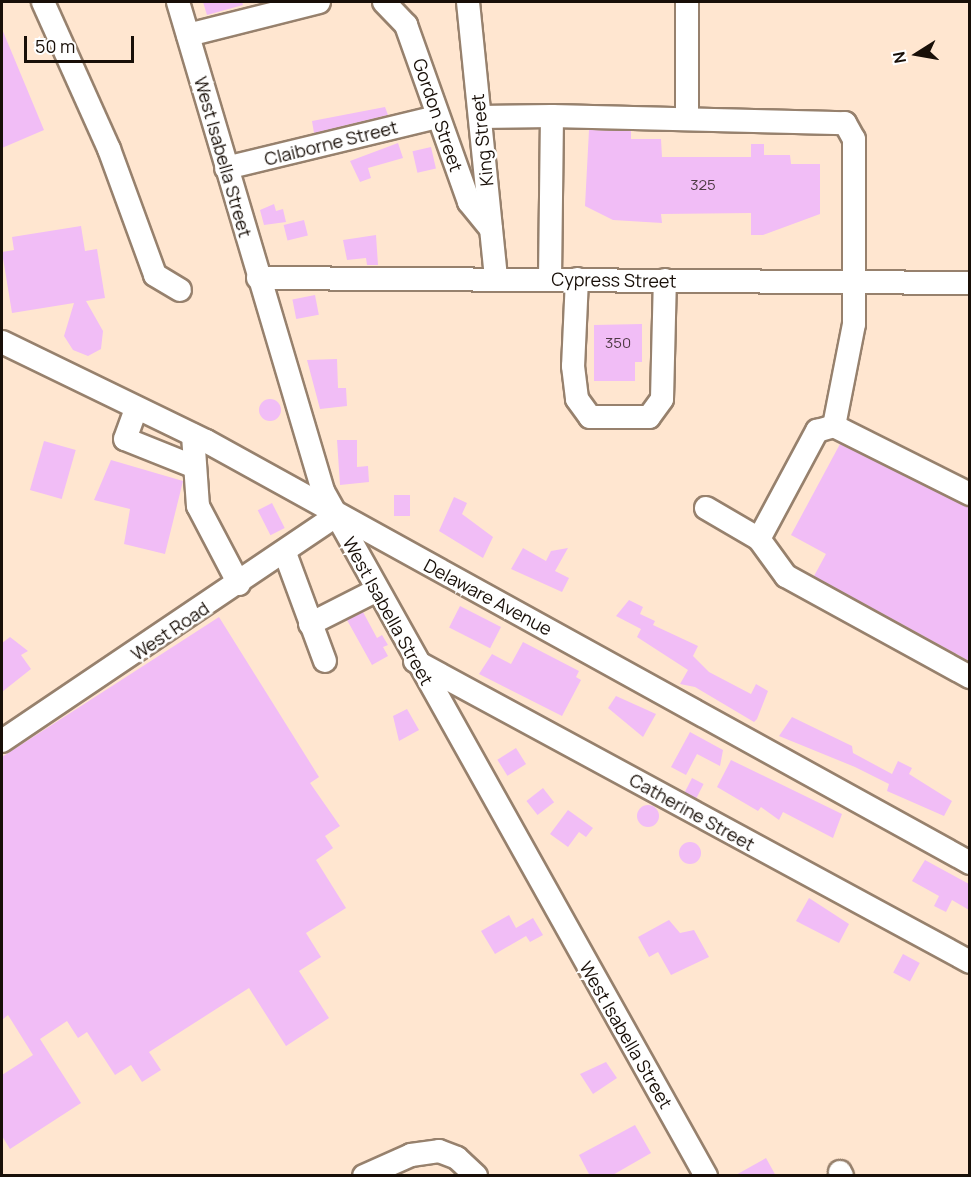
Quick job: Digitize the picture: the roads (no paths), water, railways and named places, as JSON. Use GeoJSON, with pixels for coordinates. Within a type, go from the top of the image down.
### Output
{"type":"FeatureCollection","features":[{"type":"Feature","properties":{"kind":"street"},"geometry":{"type":"LineString","coordinates":[[43,2],[68,68],[109,149],[155,275],[180,290]]}},
{"type":"Feature","properties":{"kind":"street","name":"West Isabella Street"},"geometry":{"type":"LineString","coordinates":[[178,2],[312,460],[336,516],[415,661],[706,1176]]}},
{"type":"Feature","properties":{"kind":"street"},"geometry":{"type":"LineString","coordinates":[[188,35],[319,2]]}},
{"type":"Feature","properties":{"kind":"street","name":"Gordon Street"},"geometry":{"type":"LineString","coordinates":[[384,2],[406,26],[469,202],[491,230]]}},
{"type":"Feature","properties":{"kind":"street","name":"King Street"},"geometry":{"type":"LineString","coordinates":[[468,2],[496,279]]}},
{"type":"Feature","properties":{"kind":"street"},"geometry":{"type":"LineString","coordinates":[[687,2],[687,118]]}},
{"type":"Feature","properties":{"kind":"street"},"geometry":{"type":"LineString","coordinates":[[550,279],[552,116]]}},
{"type":"Feature","properties":{"kind":"street","name":"Claiborne Street"},"geometry":{"type":"LineString","coordinates":[[226,168],[437,117]]}},
{"type":"Feature","properties":{"kind":"street"},"geometry":{"type":"LineString","coordinates":[[480,117],[687,118],[848,125],[854,140],[854,324],[834,426]]}},
{"type":"Feature","properties":{"kind":"street","name":"Cypress Street"},"geometry":{"type":"LineString","coordinates":[[258,278],[969,284]]}},
{"type":"Feature","properties":{"kind":"street"},"geometry":{"type":"LineString","coordinates":[[577,279],[573,366],[577,399],[590,417],[649,417],[662,399],[665,280]]}},
{"type":"Feature","properties":{"kind":"street","name":"Delaware Avenue"},"geometry":{"type":"LineString","coordinates":[[2,342],[193,435],[336,516],[969,863]]}},
{"type":"Feature","properties":{"kind":"street"},"geometry":{"type":"LineString","coordinates":[[136,409],[125,439],[195,467]]}},
{"type":"Feature","properties":{"kind":"street"},"geometry":{"type":"LineString","coordinates":[[759,538],[817,431],[834,426],[969,494]]}},
{"type":"Feature","properties":{"kind":"street"},"geometry":{"type":"LineString","coordinates":[[193,435],[198,506],[239,585]]}},
{"type":"Feature","properties":{"kind":"street"},"geometry":{"type":"LineString","coordinates":[[706,508],[759,538],[786,576],[969,677]]}},
{"type":"Feature","properties":{"kind":"street","name":"West Road"},"geometry":{"type":"LineString","coordinates":[[2,741],[239,585],[336,516]]}},
{"type":"Feature","properties":{"kind":"street"},"geometry":{"type":"LineString","coordinates":[[285,553],[325,661]]}},
{"type":"Feature","properties":{"kind":"street"},"geometry":{"type":"LineString","coordinates":[[310,624],[377,590]]}},
{"type":"Feature","properties":{"kind":"street","name":"Catherine Street"},"geometry":{"type":"LineString","coordinates":[[415,661],[969,962]]}},
{"type":"Feature","properties":{"kind":"street"},"geometry":{"type":"LineString","coordinates":[[364,1176],[411,1155],[439,1151],[457,1158],[476,1176]]}}]}
